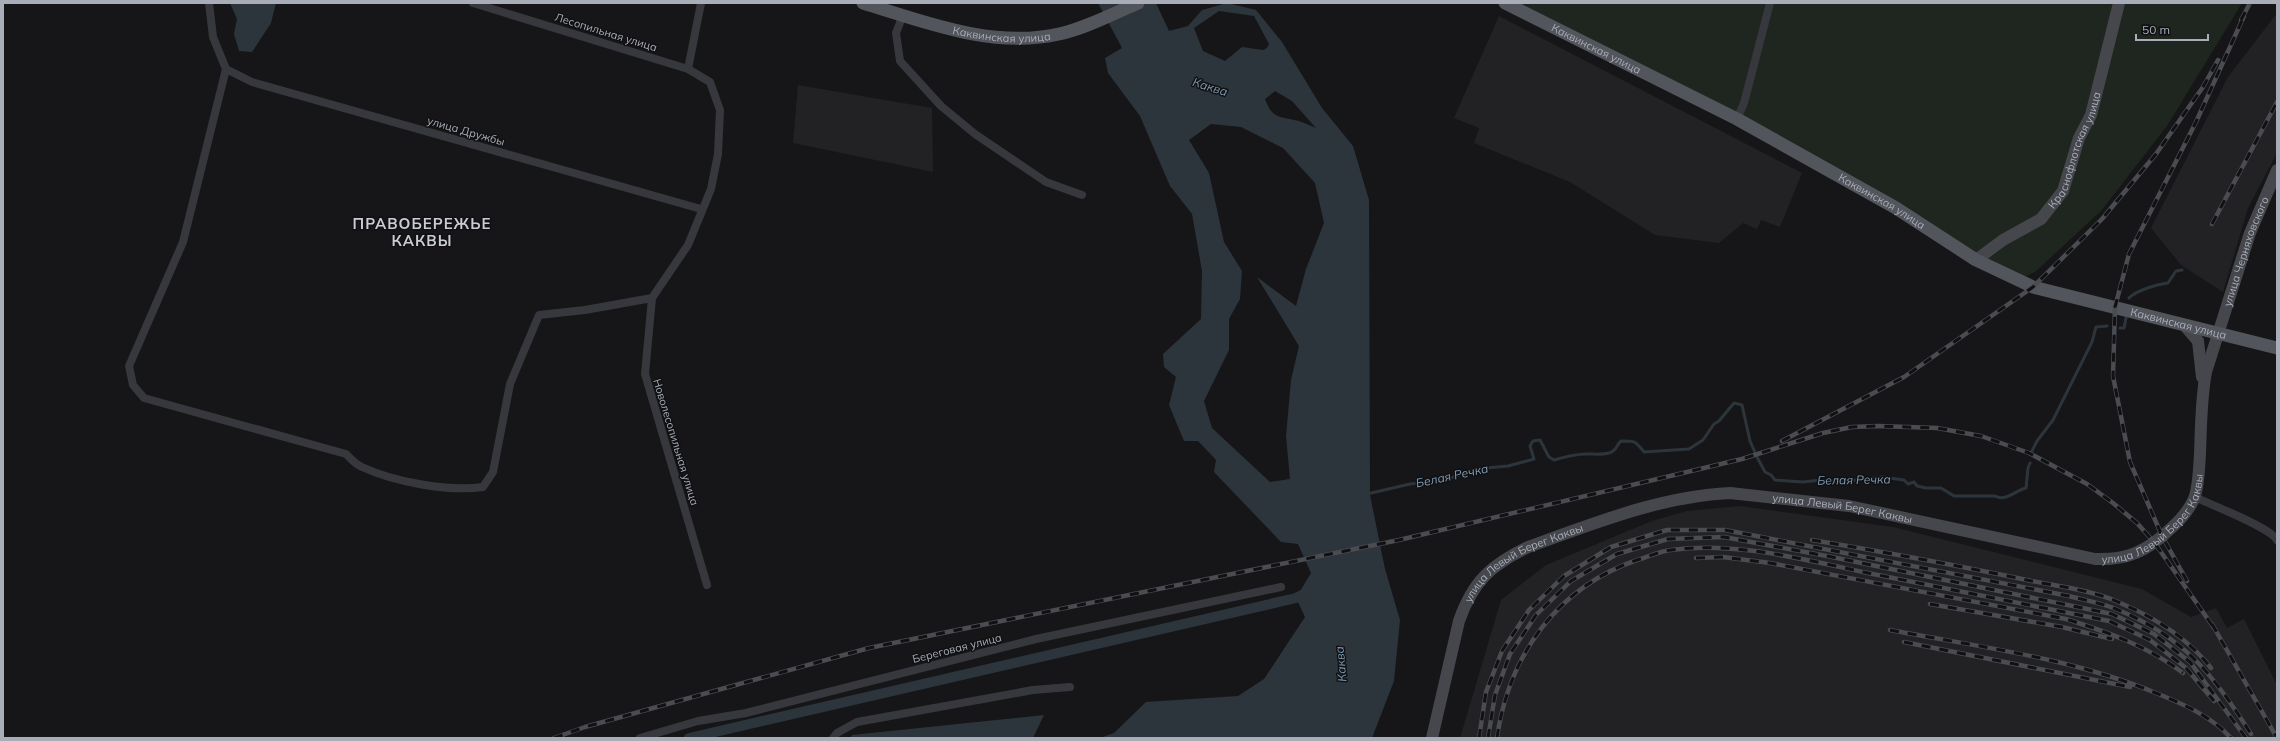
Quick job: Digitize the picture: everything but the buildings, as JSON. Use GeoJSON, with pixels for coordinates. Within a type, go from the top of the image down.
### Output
{"type":"FeatureCollection","features":[{"type":"Feature","properties":{"kind":"main road","name":"Каквинская улица"},"geometry":{"type":"LineString","coordinates":[[863,3],[962,31],[998,38],[1044,37],[1080,28],[1138,3]]}},
{"type":"Feature","properties":{"kind":"main road","name":"Каквинская улица"},"geometry":{"type":"LineString","coordinates":[[1505,3],[1736,119],[1896,208],[1976,260],[2033,286],[2185,326],[2277,348]]}},
{"type":"Feature","properties":{"kind":"main road","name":"Краснофлотская улица"},"geometry":{"type":"LineString","coordinates":[[1976,260],[2003,240],[2040,218],[2062,190],[2079,138],[2091,114],[2119,3]]}},
{"type":"Feature","properties":{"kind":"main road","name":"улица Черняховского"},"geometry":{"type":"LineString","coordinates":[[2218,334],[2250,233],[2277,170]]}},
{"type":"Feature","properties":{"kind":"main road"},"geometry":{"type":"LineString","coordinates":[[2185,326],[2198,341],[2203,388]]}},
{"type":"Feature","properties":{"kind":"main road","name":"улица Левый Берег Каквы"},"geometry":{"type":"LineString","coordinates":[[1432,738],[1459,620],[1473,588],[1494,566],[1528,547],[1611,519],[1686,498],[1710,494],[1748,493],[1849,506],[2095,558],[2113,560],[2134,555],[2154,542],[2187,511],[2195,497],[2199,469],[2203,388],[2218,334]]}},
{"type":"Feature","properties":{"kind":"street"},"geometry":{"type":"LineString","coordinates":[[209,3],[213,37],[226,69],[183,242],[129,366],[132,385],[144,398],[346,454],[361,467],[396,480],[466,490],[483,487],[493,472],[510,384],[539,315],[585,310],[652,298]]}},
{"type":"Feature","properties":{"kind":"street","name":"Лесопильная улица"},"geometry":{"type":"LineString","coordinates":[[473,3],[688,69]]}},
{"type":"Feature","properties":{"kind":"street"},"geometry":{"type":"LineString","coordinates":[[688,69],[702,3]]}},
{"type":"Feature","properties":{"kind":"street"},"geometry":{"type":"LineString","coordinates":[[1736,119],[1744,103],[1770,3]]}},
{"type":"Feature","properties":{"kind":"street"},"geometry":{"type":"LineString","coordinates":[[903,15],[896,33],[900,61],[941,106],[975,134],[1046,182],[1082,196]]}},
{"type":"Feature","properties":{"kind":"street","name":"улица Дружбы"},"geometry":{"type":"LineString","coordinates":[[226,69],[252,82],[701,209]]}},
{"type":"Feature","properties":{"kind":"street","name":"Новолесопильная улица"},"geometry":{"type":"LineString","coordinates":[[688,69],[710,82],[720,110],[718,154],[711,189],[701,209],[688,245],[652,298],[645,374],[707,585]]}},
{"type":"Feature","properties":{"kind":"street"},"geometry":{"type":"LineString","coordinates":[[2195,497],[2234,516],[2255,522],[2277,540]]}},
{"type":"Feature","properties":{"kind":"street","name":"Береговая улица"},"geometry":{"type":"LineString","coordinates":[[640,738],[698,721],[746,713],[1036,639],[1281,587]]}},
{"type":"Feature","properties":{"kind":"street"},"geometry":{"type":"LineString","coordinates":[[833,738],[837,733],[857,722],[1033,690],[1070,687]]}},
{"type":"Feature","properties":{"kind":"shaded area"},"geometry":{"type":"Polygon","coordinates":[[[1505,3],[2242,3],[2167,126],[2101,211],[2035,272],[2018,280],[1896,208],[1505,3]]]}},
{"type":"Feature","properties":{"kind":"shaded area"},"geometry":{"type":"Polygon","coordinates":[[[2277,13],[2277,153],[2248,208],[2223,292],[2181,265],[2151,228],[2228,77],[2277,13]]]}},
{"type":"Feature","properties":{"kind":"shaded area"},"geometry":{"type":"Polygon","coordinates":[[[1499,16],[1802,173],[1780,227],[1761,220],[1757,229],[1743,223],[1719,243],[1655,235],[1570,182],[1474,143],[1479,128],[1454,118],[1499,16]]]}},
{"type":"Feature","properties":{"kind":"shaded area"},"geometry":{"type":"Polygon","coordinates":[[[798,85],[932,108],[933,172],[793,143],[798,85]]]}},
{"type":"Feature","properties":{"kind":"shaded area"},"geometry":{"type":"Polygon","coordinates":[[[1740,506],[1893,527],[2142,589],[2191,617],[2216,608],[2227,628],[2244,619],[2277,685],[2277,738],[1460,738],[1501,600],[1546,565],[1652,521],[1687,511],[1740,506]]]}},
{"type":"Feature","properties":{"kind":"water"},"geometry":{"type":"Polygon","coordinates":[[[230,3],[276,3],[271,23],[252,52],[239,51],[234,34],[237,19],[230,3]]]}},
{"type":"Feature","properties":{"kind":"water","name":"Каква"},"geometry":{"type":"Polygon","coordinates":[[[1098,3],[1156,3],[1169,31],[1188,26],[1202,10],[1227,3],[1256,10],[1282,42],[1322,108],[1353,146],[1369,200],[1370,495],[1385,569],[1400,620],[1394,681],[1372,738],[1100,738],[1114,733],[1146,702],[1238,696],[1264,679],[1305,617],[1296,598],[1311,573],[1298,544],[1281,542],[1214,472],[1216,460],[1198,441],[1184,441],[1169,405],[1176,377],[1164,367],[1163,354],[1201,319],[1202,271],[1192,214],[1170,186],[1140,116],[1108,73],[1105,58],[1122,48],[1098,3]],[[1219,11],[1194,28],[1203,51],[1225,61],[1242,47],[1263,50],[1267,48],[1269,44],[1254,16],[1219,11]],[[1275,91],[1265,99],[1270,110],[1276,115],[1299,121],[1316,128],[1292,101],[1275,91]],[[1211,124],[1189,140],[1209,173],[1224,242],[1242,271],[1240,299],[1229,319],[1229,350],[1204,401],[1212,428],[1270,482],[1290,479],[1286,436],[1291,380],[1299,346],[1257,277],[1296,306],[1306,269],[1324,223],[1315,183],[1283,148],[1241,127],[1211,124]]]}},
{"type":"Feature","properties":{"kind":"water"},"geometry":{"type":"Polygon","coordinates":[[[1044,715],[1033,738],[850,738],[852,735],[1044,715]]]}},
{"type":"Feature","properties":{"kind":"waterway","name":"Белая Речка"},"geometry":{"type":"LineString","coordinates":[[2129,298],[2147,288],[2168,283],[2176,271],[2182,270]]}},
{"type":"Feature","properties":{"kind":"waterway","name":"Белая Речка"},"geometry":{"type":"LineString","coordinates":[[2120,328],[2124,328],[2126,318]]}},
{"type":"Feature","properties":{"kind":"waterway","name":"Белая Речка"},"geometry":{"type":"LineString","coordinates":[[2032,451],[2037,441],[2053,420],[2092,342],[2096,327],[2107,326]]}},
{"type":"Feature","properties":{"kind":"waterway","name":"Белая Речка"},"geometry":{"type":"LineString","coordinates":[[1367,494],[1410,484],[1445,480],[1476,469],[1508,466],[1534,459],[1530,446],[1533,441],[1540,440],[1549,457],[1554,460],[1579,455],[1609,453],[1614,451],[1621,441],[1635,442],[1644,452],[1689,449],[1703,440],[1714,424],[1719,421],[1734,403],[1742,405],[1750,441],[1757,457],[1765,472],[1771,475],[1775,480],[1803,482],[1821,480],[1840,482],[1882,477],[1904,480],[1908,484],[1914,482],[1917,486],[1926,488],[1941,488],[1954,496],[1995,496],[2003,498],[2026,488],[2030,463]]}},
{"type":"Feature","properties":{"kind":"waterway"},"geometry":{"type":"LineString","coordinates":[[689,738],[1296,598],[1308,592]]}},
{"type":"Feature","properties":{"kind":"railway"},"geometry":{"type":"LineString","coordinates":[[2241,20],[2250,3]]}},
{"type":"Feature","properties":{"kind":"railway"},"geometry":{"type":"LineString","coordinates":[[2187,581],[2162,536],[2130,462],[2113,376],[2115,307],[2129,254],[2196,122],[2244,16]]}},
{"type":"Feature","properties":{"kind":"railway"},"geometry":{"type":"LineString","coordinates":[[1782,441],[1904,377],[2033,287],[2102,219],[2156,154],[2203,87],[2218,60]]}},
{"type":"Feature","properties":{"kind":"railway"},"geometry":{"type":"LineString","coordinates":[[2212,224],[2277,102]]}},
{"type":"Feature","properties":{"kind":"railway"},"geometry":{"type":"LineString","coordinates":[[554,738],[585,727],[869,648],[1399,540],[1742,459],[1823,433],[1852,427],[1878,426],[1937,428],[1981,436],[2029,453],[2087,484],[2137,523],[2154,542],[2214,628]]}},
{"type":"Feature","properties":{"kind":"railway"},"geometry":{"type":"LineString","coordinates":[[1479,738],[1486,692],[1502,651],[1529,610],[1564,576],[1611,547],[1667,530],[1725,530],[2069,596],[2116,609],[2140,620],[2179,645],[2210,675],[2251,734]]}},
{"type":"Feature","properties":{"kind":"railway"},"geometry":{"type":"LineString","coordinates":[[1488,738],[1495,695],[1510,654],[1536,615],[1571,581],[1617,554],[1668,539],[1724,537],[1832,557],[2112,614],[2154,634],[2190,662],[2246,738]]}},
{"type":"Feature","properties":{"kind":"railway"},"geometry":{"type":"LineString","coordinates":[[1812,540],[1973,569],[2097,594],[2157,621],[2181,637],[2211,668]]}},
{"type":"Feature","properties":{"kind":"railway"},"geometry":{"type":"LineString","coordinates":[[1497,738],[1503,707],[1513,678],[1526,652],[1542,627],[1562,605],[1585,587],[1611,571],[1663,551],[1695,548],[1720,548],[1770,553],[2109,621],[2150,640],[2186,668],[2214,701]]}},
{"type":"Feature","properties":{"kind":"railway"},"geometry":{"type":"LineString","coordinates":[[1696,558],[1723,557],[1770,563],[2066,619],[2097,629],[2141,647],[2170,663],[2183,673]]}},
{"type":"Feature","properties":{"kind":"railway"},"geometry":{"type":"LineString","coordinates":[[1930,604],[2062,627],[2112,639]]}},
{"type":"Feature","properties":{"kind":"railway"},"geometry":{"type":"LineString","coordinates":[[2212,624],[2277,738]]}},
{"type":"Feature","properties":{"kind":"railway"},"geometry":{"type":"LineString","coordinates":[[1890,630],[1991,648],[2058,662],[2124,681],[2166,697],[2196,711],[2215,723],[2231,738]]}},
{"type":"Feature","properties":{"kind":"railway"},"geometry":{"type":"LineString","coordinates":[[1904,642],[2130,687]]}},
{"type":"Feature","properties":{"kind":"district","name":"ПРАВОБЕРЕЖЬЕ КАКВЫ"},"geometry":{"type":"Point","coordinates":[422,232]}}]}
